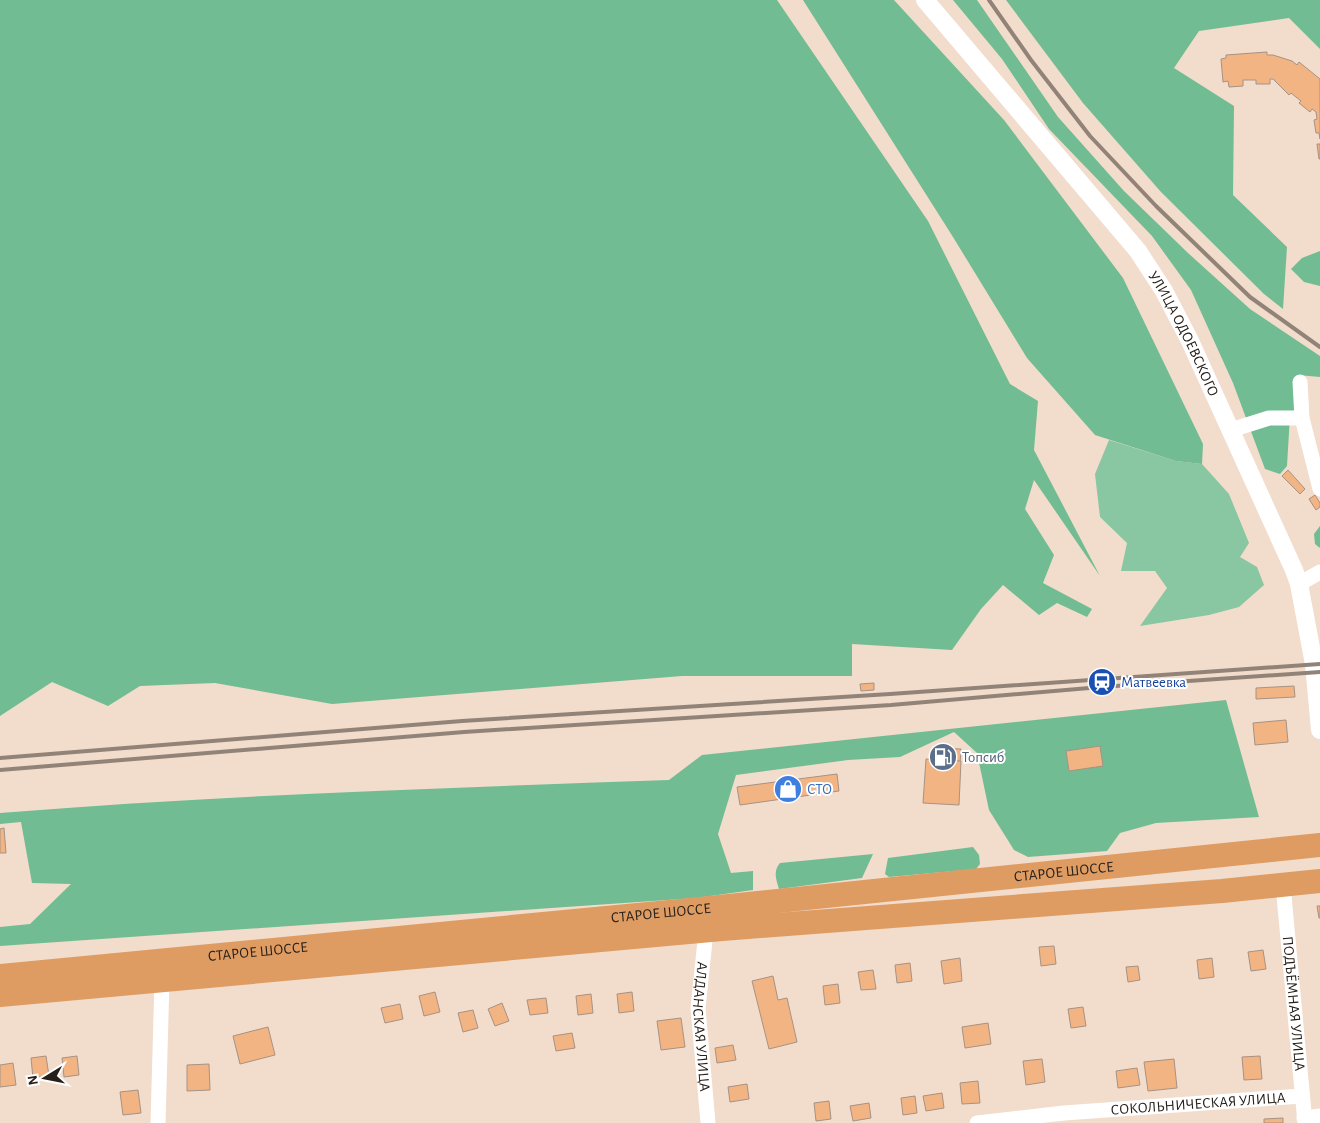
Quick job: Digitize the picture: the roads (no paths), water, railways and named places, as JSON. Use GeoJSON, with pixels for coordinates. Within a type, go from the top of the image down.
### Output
{"type":"FeatureCollection","features":[{"type":"Feature","properties":{"kind":"highway","name":"СТАРОЕ ШОССЕ"},"geometry":{"type":"LineString","coordinates":[[0,976],[690,910],[1320,845]]}},
{"type":"Feature","properties":{"kind":"highway","name":"СТАРОЕ ШОССЕ"},"geometry":{"type":"LineString","coordinates":[[0,995],[706,931],[1320,882]]}},
{"type":"Feature","properties":{"kind":"street","name":"УЛИЦА ОДОЕВСКОГО"},"geometry":{"type":"LineString","coordinates":[[925,0],[1138,251],[1164,291],[1190,341],[1299,584],[1314,664],[1320,730]]}},
{"type":"Feature","properties":{"kind":"street"},"geometry":{"type":"LineString","coordinates":[[1300,382],[1302,418],[1320,489]]}},
{"type":"Feature","properties":{"kind":"street"},"geometry":{"type":"LineString","coordinates":[[1231,430],[1269,418],[1302,418]]}},
{"type":"Feature","properties":{"kind":"street"},"geometry":{"type":"LineString","coordinates":[[1299,584],[1320,572]]}},
{"type":"Feature","properties":{"kind":"street","name":"ПОДЪЁМНАЯ УЛИЦА"},"geometry":{"type":"LineString","coordinates":[[1283,885],[1304,1121]]}},
{"type":"Feature","properties":{"kind":"street","name":"АЛДАНСКАЯ УЛИЦА"},"geometry":{"type":"LineString","coordinates":[[706,931],[698,1008],[708,1123]]}},
{"type":"Feature","properties":{"kind":"street"},"geometry":{"type":"LineString","coordinates":[[158,1123],[162,981]]}},
{"type":"Feature","properties":{"kind":"street","name":"СОКОЛЬНИЧЕСКАЯ УЛИЦА"},"geometry":{"type":"LineString","coordinates":[[977,1123],[1064,1113],[1302,1096]]}},
{"type":"Feature","properties":{"kind":"street","name":"СОКОЛЬНИЧЕСКАЯ УЛИЦА"},"geometry":{"type":"LineString","coordinates":[[1304,1121],[1320,1116]]}},
{"type":"Feature","properties":{"kind":"railway"},"geometry":{"type":"LineString","coordinates":[[989,0],[1031,60],[1090,136],[1156,206],[1250,297],[1320,347]]}},
{"type":"Feature","properties":{"kind":"railway"},"geometry":{"type":"LineString","coordinates":[[0,758],[462,721],[1320,664]]}},
{"type":"Feature","properties":{"kind":"railway"},"geometry":{"type":"LineString","coordinates":[[0,770],[464,732],[891,705],[1101,687],[1320,672]]}},
{"type":"Feature","properties":{"kind":"place","name":"Матвеевка"},"geometry":{"type":"Point","coordinates":[1102,682]}},
{"type":"Feature","properties":{"kind":"place","name":"Топсиб"},"geometry":{"type":"Point","coordinates":[943,757]}},
{"type":"Feature","properties":{"kind":"place","name":"СТО"},"geometry":{"type":"Point","coordinates":[788,789]}}]}
